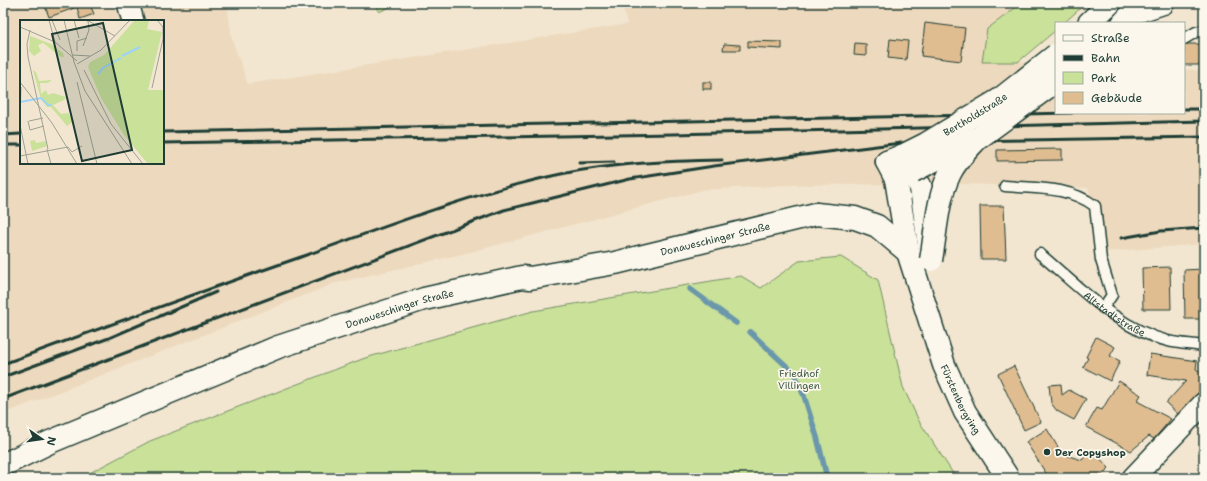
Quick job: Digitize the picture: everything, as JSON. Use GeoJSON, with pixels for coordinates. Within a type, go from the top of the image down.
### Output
{"type":"FeatureCollection","features":[{"type":"Feature","properties":{"kind":"main road"},"geometry":{"type":"LineString","coordinates":[[1090,22],[1110,3]]}},
{"type":"Feature","properties":{"kind":"main road"},"geometry":{"type":"LineString","coordinates":[[1132,13],[1163,3]]}},
{"type":"Feature","properties":{"kind":"main road","name":"Bertholdstraße"},"geometry":{"type":"LineString","coordinates":[[901,162],[926,144],[999,100],[1055,56]]}},
{"type":"Feature","properties":{"kind":"main road","name":"Bertholdstraße"},"geometry":{"type":"LineString","coordinates":[[901,162],[980,137],[1055,82]]}},
{"type":"Feature","properties":{"kind":"main road"},"geometry":{"type":"LineString","coordinates":[[929,315],[931,260],[943,192],[950,173],[961,156],[980,137]]}},
{"type":"Feature","properties":{"kind":"main road"},"geometry":{"type":"LineString","coordinates":[[901,162],[921,188],[931,260]]}},
{"type":"Feature","properties":{"kind":"main road","name":"Fürstenbergring"},"geometry":{"type":"LineString","coordinates":[[901,162],[896,179],[908,252],[944,365],[965,412],[1008,478]]}},
{"type":"Feature","properties":{"kind":"main road","name":"Donaueschinger Straße"},"geometry":{"type":"LineString","coordinates":[[3,465],[50,442],[278,347],[424,299],[522,277],[530,278],[615,262],[816,214],[855,218],[877,226],[908,252]]}},
{"type":"Feature","properties":{"kind":"street"},"geometry":{"type":"LineString","coordinates":[[128,3],[134,20]]}},
{"type":"Feature","properties":{"kind":"street"},"geometry":{"type":"LineString","coordinates":[[1133,478],[1204,403]]}},
{"type":"Feature","properties":{"kind":"lane"},"geometry":{"type":"LineString","coordinates":[[1185,38],[1196,32],[1204,30]]}},
{"type":"Feature","properties":{"kind":"lane"},"geometry":{"type":"LineString","coordinates":[[1005,186],[1063,190],[1083,197],[1095,206],[1101,260],[1112,295],[1103,308]]}},
{"type":"Feature","properties":{"kind":"lane","name":"Altstadtstraße"},"geometry":{"type":"LineString","coordinates":[[1040,254],[1103,308],[1130,325],[1167,341],[1204,346]]}},
{"type":"Feature","properties":{"kind":"shaded area"},"geometry":{"type":"Polygon","coordinates":[[[3,3],[227,3],[232,39],[248,84],[627,24],[622,3],[1022,3],[987,29],[983,62],[1055,62],[1055,114],[1185,114],[1185,69],[1204,71],[1204,244],[1105,252],[1088,188],[961,184],[790,185],[703,190],[467,253],[336,283],[3,414],[3,3]]]}},
{"type":"Feature","properties":{"kind":"green space"},"geometry":{"type":"Polygon","coordinates":[[[375,3],[398,3],[379,12],[375,3]]]}},
{"type":"Feature","properties":{"kind":"green space"},"geometry":{"type":"Polygon","coordinates":[[[1022,3],[1086,3],[1065,22],[1055,22],[1055,31],[1018,62],[982,62],[987,29],[1022,3]]]}},
{"type":"Feature","properties":{"kind":"green space","name":"Friedhof Villingen"},"geometry":{"type":"Polygon","coordinates":[[[841,257],[878,280],[903,387],[919,421],[956,478],[80,478],[150,441],[365,358],[533,311],[741,276],[761,288],[799,261],[841,257]]]}},
{"type":"Feature","properties":{"kind":"building"},"geometry":{"type":"Polygon","coordinates":[[[44,3],[102,3],[91,7],[94,14],[80,19],[77,7],[49,17],[44,3]]]}},
{"type":"Feature","properties":{"kind":"building"},"geometry":{"type":"Polygon","coordinates":[[[925,23],[965,28],[961,61],[921,56],[925,23]]]}},
{"type":"Feature","properties":{"kind":"building"},"geometry":{"type":"Polygon","coordinates":[[[890,39],[908,41],[906,60],[888,58],[890,39]]]}},
{"type":"Feature","properties":{"kind":"building"},"geometry":{"type":"Polygon","coordinates":[[[748,41],[782,42],[782,49],[748,47],[748,41]]]}},
{"type":"Feature","properties":{"kind":"building"},"geometry":{"type":"Polygon","coordinates":[[[855,43],[866,44],[866,56],[854,55],[855,43]]]}},
{"type":"Feature","properties":{"kind":"building"},"geometry":{"type":"Polygon","coordinates":[[[724,44],[740,45],[740,50],[723,50],[724,44]]]}},
{"type":"Feature","properties":{"kind":"building"},"geometry":{"type":"Polygon","coordinates":[[[1185,44],[1204,44],[1204,65],[1185,65],[1185,44]]]}},
{"type":"Feature","properties":{"kind":"building"},"geometry":{"type":"Polygon","coordinates":[[[703,82],[711,82],[711,89],[703,89],[703,82]]]}},
{"type":"Feature","properties":{"kind":"building"},"geometry":{"type":"Polygon","coordinates":[[[1062,149],[1062,160],[997,161],[997,150],[1062,149]]]}},
{"type":"Feature","properties":{"kind":"building"},"geometry":{"type":"Polygon","coordinates":[[[980,206],[1004,206],[1006,259],[981,259],[980,206]]]}},
{"type":"Feature","properties":{"kind":"building"},"geometry":{"type":"Polygon","coordinates":[[[1170,267],[1171,309],[1143,309],[1142,268],[1170,267]]]}},
{"type":"Feature","properties":{"kind":"building"},"geometry":{"type":"Polygon","coordinates":[[[1204,269],[1204,319],[1185,319],[1184,270],[1204,269]]]}},
{"type":"Feature","properties":{"kind":"building"},"geometry":{"type":"Polygon","coordinates":[[[1096,337],[1115,347],[1110,356],[1120,361],[1110,381],[1083,367],[1088,358],[1086,357],[1096,337]]]}},
{"type":"Feature","properties":{"kind":"building"},"geometry":{"type":"Polygon","coordinates":[[[1150,354],[1197,361],[1196,369],[1204,374],[1204,387],[1179,415],[1166,403],[1186,381],[1147,375],[1150,354]]]}},
{"type":"Feature","properties":{"kind":"building"},"geometry":{"type":"Polygon","coordinates":[[[1014,366],[1041,422],[1024,430],[998,374],[1014,366]]]}},
{"type":"Feature","properties":{"kind":"building"},"geometry":{"type":"Polygon","coordinates":[[[1119,381],[1141,395],[1137,401],[1171,419],[1154,439],[1149,436],[1131,451],[1086,427],[1097,408],[1102,410],[1119,381]]]}},
{"type":"Feature","properties":{"kind":"building"},"geometry":{"type":"Polygon","coordinates":[[[1061,384],[1062,395],[1069,390],[1086,399],[1074,420],[1057,411],[1051,403],[1049,385],[1061,384]]]}},
{"type":"Feature","properties":{"kind":"building","name":"Der Copyshop"},"geometry":{"type":"Polygon","coordinates":[[[1047,429],[1062,454],[1082,460],[1092,450],[1109,468],[1098,478],[1049,478],[1026,442],[1047,429]]]}},
{"type":"Feature","properties":{"kind":"waterway"},"geometry":{"type":"LineString","coordinates":[[690,289],[736,323]]}},
{"type":"Feature","properties":{"kind":"waterway"},"geometry":{"type":"LineString","coordinates":[[750,332],[794,373],[804,396],[817,437],[827,478]]}},
{"type":"Feature","properties":{"kind":"railway"},"geometry":{"type":"LineString","coordinates":[[1185,109],[1204,109]]}},
{"type":"Feature","properties":{"kind":"railway"},"geometry":{"type":"LineString","coordinates":[[164,132],[1055,113]]}},
{"type":"Feature","properties":{"kind":"railway"},"geometry":{"type":"LineString","coordinates":[[164,143],[673,134],[1204,121]]}},
{"type":"Feature","properties":{"kind":"railway"},"geometry":{"type":"LineString","coordinates":[[3,135],[20,134]]}},
{"type":"Feature","properties":{"kind":"railway"},"geometry":{"type":"LineString","coordinates":[[3,399],[504,210],[630,179],[714,166],[909,142],[1204,137]]}},
{"type":"Feature","properties":{"kind":"railway"},"geometry":{"type":"LineString","coordinates":[[3,145],[20,145]]}},
{"type":"Feature","properties":{"kind":"railway"},"geometry":{"type":"LineString","coordinates":[[3,364],[396,223],[494,191],[561,174],[601,167],[661,162],[722,160]]}},
{"type":"Feature","properties":{"kind":"railway"},"geometry":{"type":"LineString","coordinates":[[579,163],[614,162]]}},
{"type":"Feature","properties":{"kind":"railway"},"geometry":{"type":"LineString","coordinates":[[1121,238],[1161,231],[1204,228]]}},
{"type":"Feature","properties":{"kind":"railway"},"geometry":{"type":"LineString","coordinates":[[3,377],[109,338],[216,292]]}},
{"type":"Feature","properties":{"kind":"place","name":"Der Copyshop"},"geometry":{"type":"Point","coordinates":[1047,452]}}]}
